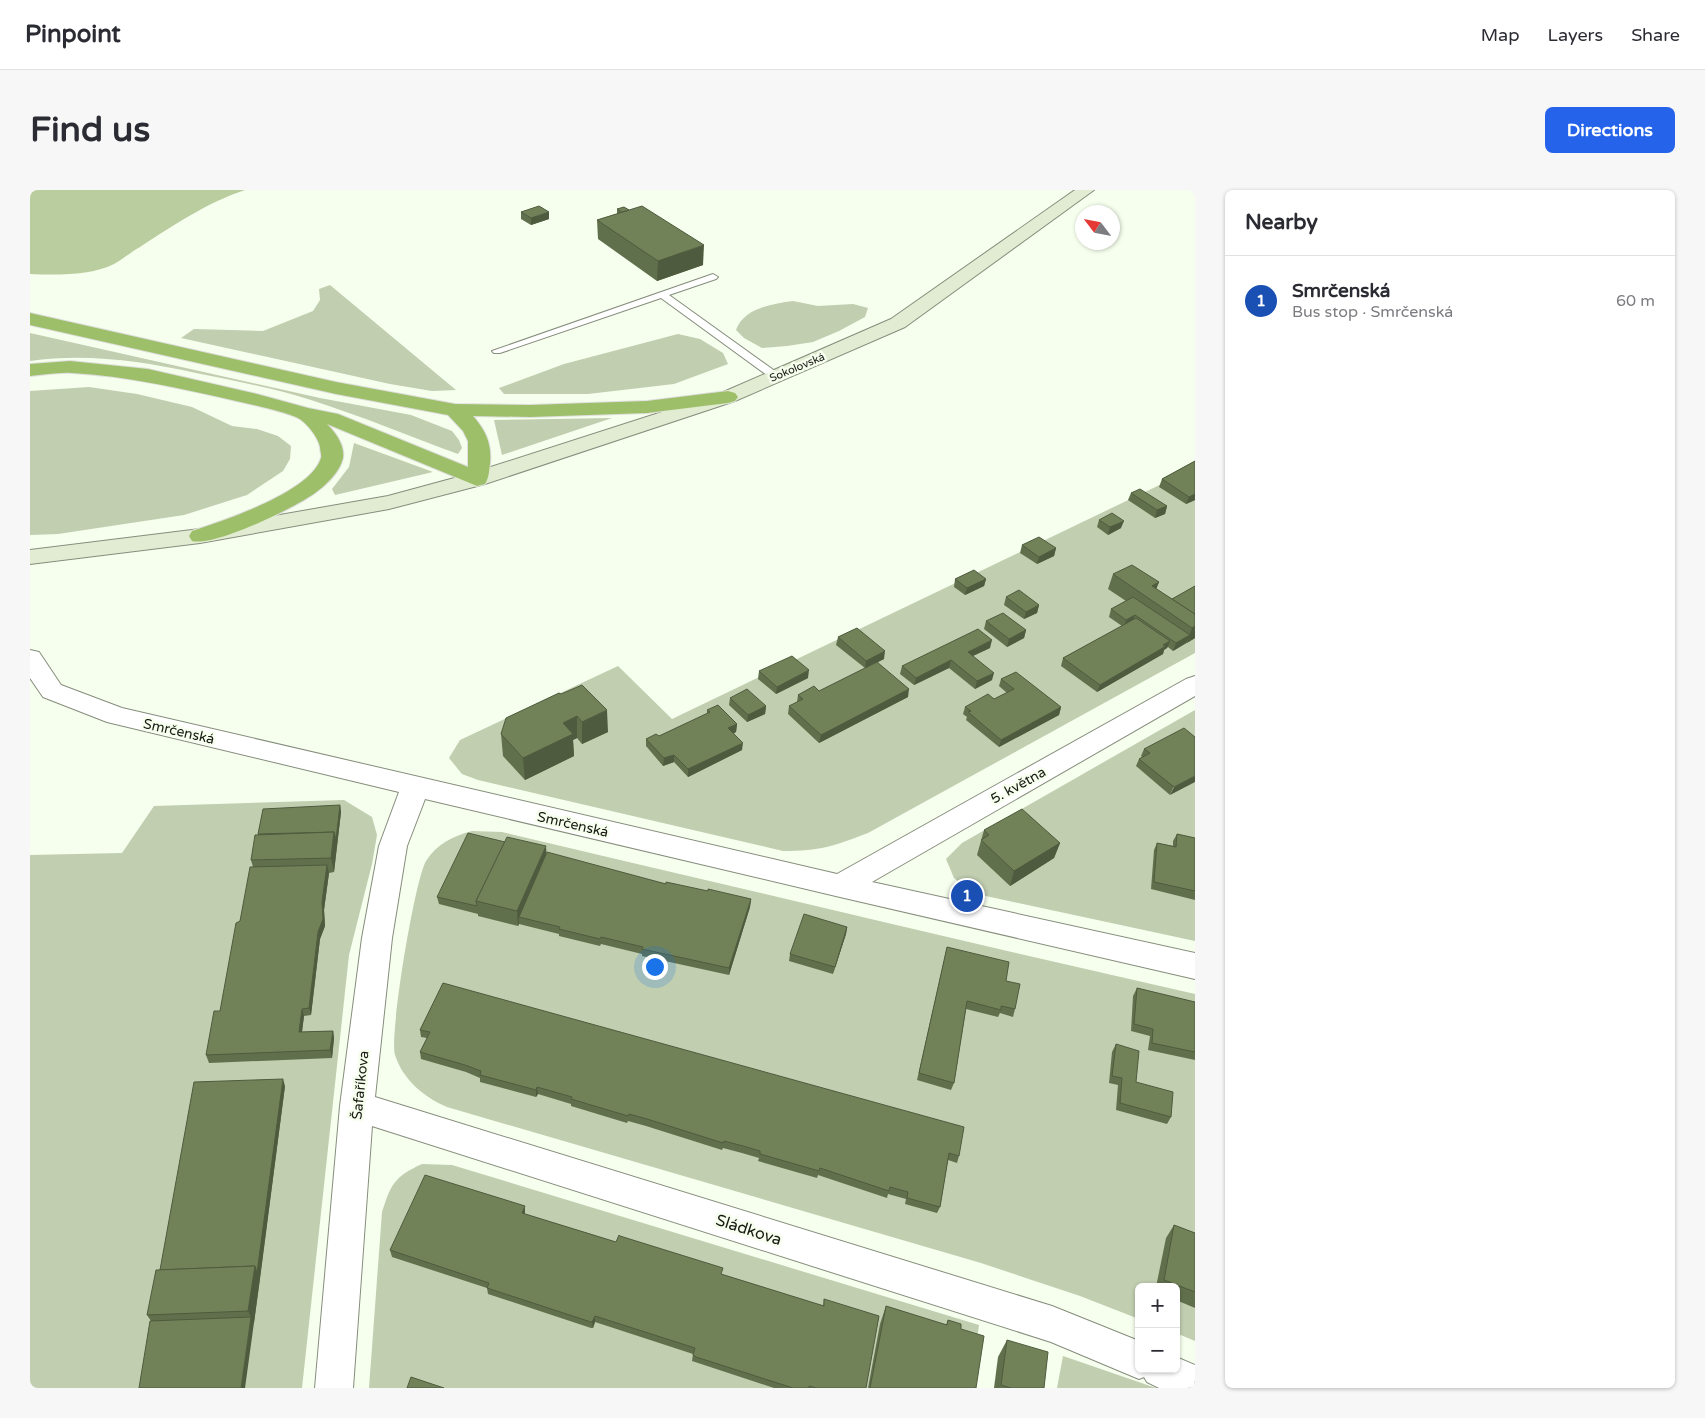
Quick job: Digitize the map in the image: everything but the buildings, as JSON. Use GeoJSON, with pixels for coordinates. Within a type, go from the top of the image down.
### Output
{"type":"FeatureCollection","features":[{"type":"Feature","properties":{"kind":"highway"},"geometry":{"type":"LineString","coordinates":[[30,319],[336,388],[456,410],[530,411],[647,407],[728,396]]}},
{"type":"Feature","properties":{"kind":"highway"},"geometry":{"type":"LineString","coordinates":[[30,370],[70,367],[148,375],[257,400],[306,414],[331,418],[477,479],[481,448],[473,427],[456,410]]}},
{"type":"Feature","properties":{"kind":"highway"},"geometry":{"type":"LineString","coordinates":[[200,536],[271,510],[313,484],[330,467],[332,455],[330,441],[306,414]]}},
{"type":"Feature","properties":{"kind":"street","name":"Sokolovská"},"geometry":{"type":"LineString","coordinates":[[30,557],[200,536],[389,502],[477,479],[728,396],[898,323],[1086,190]]}},
{"type":"Feature","properties":{"kind":"street","name":"Smrčenská"},"geometry":{"type":"LineString","coordinates":[[30,658],[52,691],[116,716],[840,886],[1195,966]]}},
{"type":"Feature","properties":{"kind":"street","name":"5. května"},"geometry":{"type":"LineString","coordinates":[[840,886],[1195,685]]}},
{"type":"Feature","properties":{"kind":"street","name":"Šafaříkova"},"geometry":{"type":"LineString","coordinates":[[334,1388],[357,1106],[377,938],[393,846],[415,787]]}},
{"type":"Feature","properties":{"kind":"street","name":"Sládkova"},"geometry":{"type":"LineString","coordinates":[[357,1106],[1052,1324],[1135,1358]]}},
{"type":"Feature","properties":{"kind":"street"},"geometry":{"type":"LineString","coordinates":[[1169,1373],[1195,1385]]}},
{"type":"Feature","properties":{"kind":"lane"},"geometry":{"type":"LineString","coordinates":[[497,351],[713,277]]}},
{"type":"Feature","properties":{"kind":"lane"},"geometry":{"type":"LineString","coordinates":[[662,294],[775,376]]}},
{"type":"Feature","properties":{"kind":"green space"},"geometry":{"type":"Polygon","coordinates":[[[30,190],[245,190],[217,201],[191,215],[105,268],[84,273],[51,275],[30,274],[30,190]]]}},
{"type":"Feature","properties":{"kind":"green space"},"geometry":{"type":"Polygon","coordinates":[[[330,285],[456,390],[432,391],[390,384],[181,338],[194,329],[263,331],[313,311],[320,300],[319,289],[330,285]]]}},
{"type":"Feature","properties":{"kind":"green space"},"geometry":{"type":"Polygon","coordinates":[[[793,301],[818,306],[853,304],[868,308],[865,317],[813,342],[762,348],[744,338],[736,330],[745,317],[752,312],[760,308],[793,301]]]}},
{"type":"Feature","properties":{"kind":"green space"},"geometry":{"type":"Polygon","coordinates":[[[30,333],[320,398],[411,415],[452,431],[462,448],[458,454],[297,396],[175,369],[93,358],[30,361],[30,333]]]}},
{"type":"Feature","properties":{"kind":"green space"},"geometry":{"type":"Polygon","coordinates":[[[678,334],[700,339],[723,353],[728,364],[674,384],[588,394],[504,394],[499,388],[564,364],[678,334]]]}},
{"type":"Feature","properties":{"kind":"green space"},"geometry":{"type":"Polygon","coordinates":[[[89,387],[137,394],[192,407],[232,426],[257,429],[278,436],[291,446],[290,459],[283,471],[247,495],[184,515],[58,534],[30,535],[30,391],[89,387]]]}},
{"type":"Feature","properties":{"kind":"green space"},"geometry":{"type":"Polygon","coordinates":[[[612,418],[502,455],[494,420],[612,418]]]}},
{"type":"Feature","properties":{"kind":"green space"},"geometry":{"type":"Polygon","coordinates":[[[354,443],[433,472],[335,495],[332,489],[349,467],[354,443]]]}},
{"type":"Feature","properties":{"kind":"green space"},"geometry":{"type":"Polygon","coordinates":[[[1195,468],[1195,653],[868,833],[827,847],[783,851],[478,780],[462,774],[449,758],[460,740],[618,666],[672,719],[1195,468]]]}},
{"type":"Feature","properties":{"kind":"green space"},"geometry":{"type":"Polygon","coordinates":[[[1195,710],[1195,941],[972,893],[954,878],[946,859],[962,843],[1195,710]]]}},
{"type":"Feature","properties":{"kind":"green space"},"geometry":{"type":"Polygon","coordinates":[[[344,800],[372,817],[377,835],[372,864],[349,955],[302,1388],[30,1388],[30,855],[122,853],[154,806],[344,800]]]}},
{"type":"Feature","properties":{"kind":"green space"},"geometry":{"type":"Polygon","coordinates":[[[472,831],[502,832],[1195,994],[1195,1341],[1180,1335],[1180,1283],[1135,1283],[1135,1317],[1080,1296],[981,1263],[447,1107],[430,1098],[409,1080],[395,1055],[394,1042],[399,990],[421,874],[430,855],[458,835],[472,831]]]}},
{"type":"Feature","properties":{"kind":"green space"},"geometry":{"type":"Polygon","coordinates":[[[422,1164],[452,1165],[979,1325],[970,1388],[369,1388],[382,1212],[395,1182],[405,1173],[422,1164]]]}},
{"type":"Feature","properties":{"kind":"green space"},"geometry":{"type":"Polygon","coordinates":[[[1063,1356],[1156,1388],[1057,1388],[1063,1356]]]}},
{"type":"Feature","properties":{"kind":"place","name":"Smrčenská"},"geometry":{"type":"Point","coordinates":[967,896]}}]}
